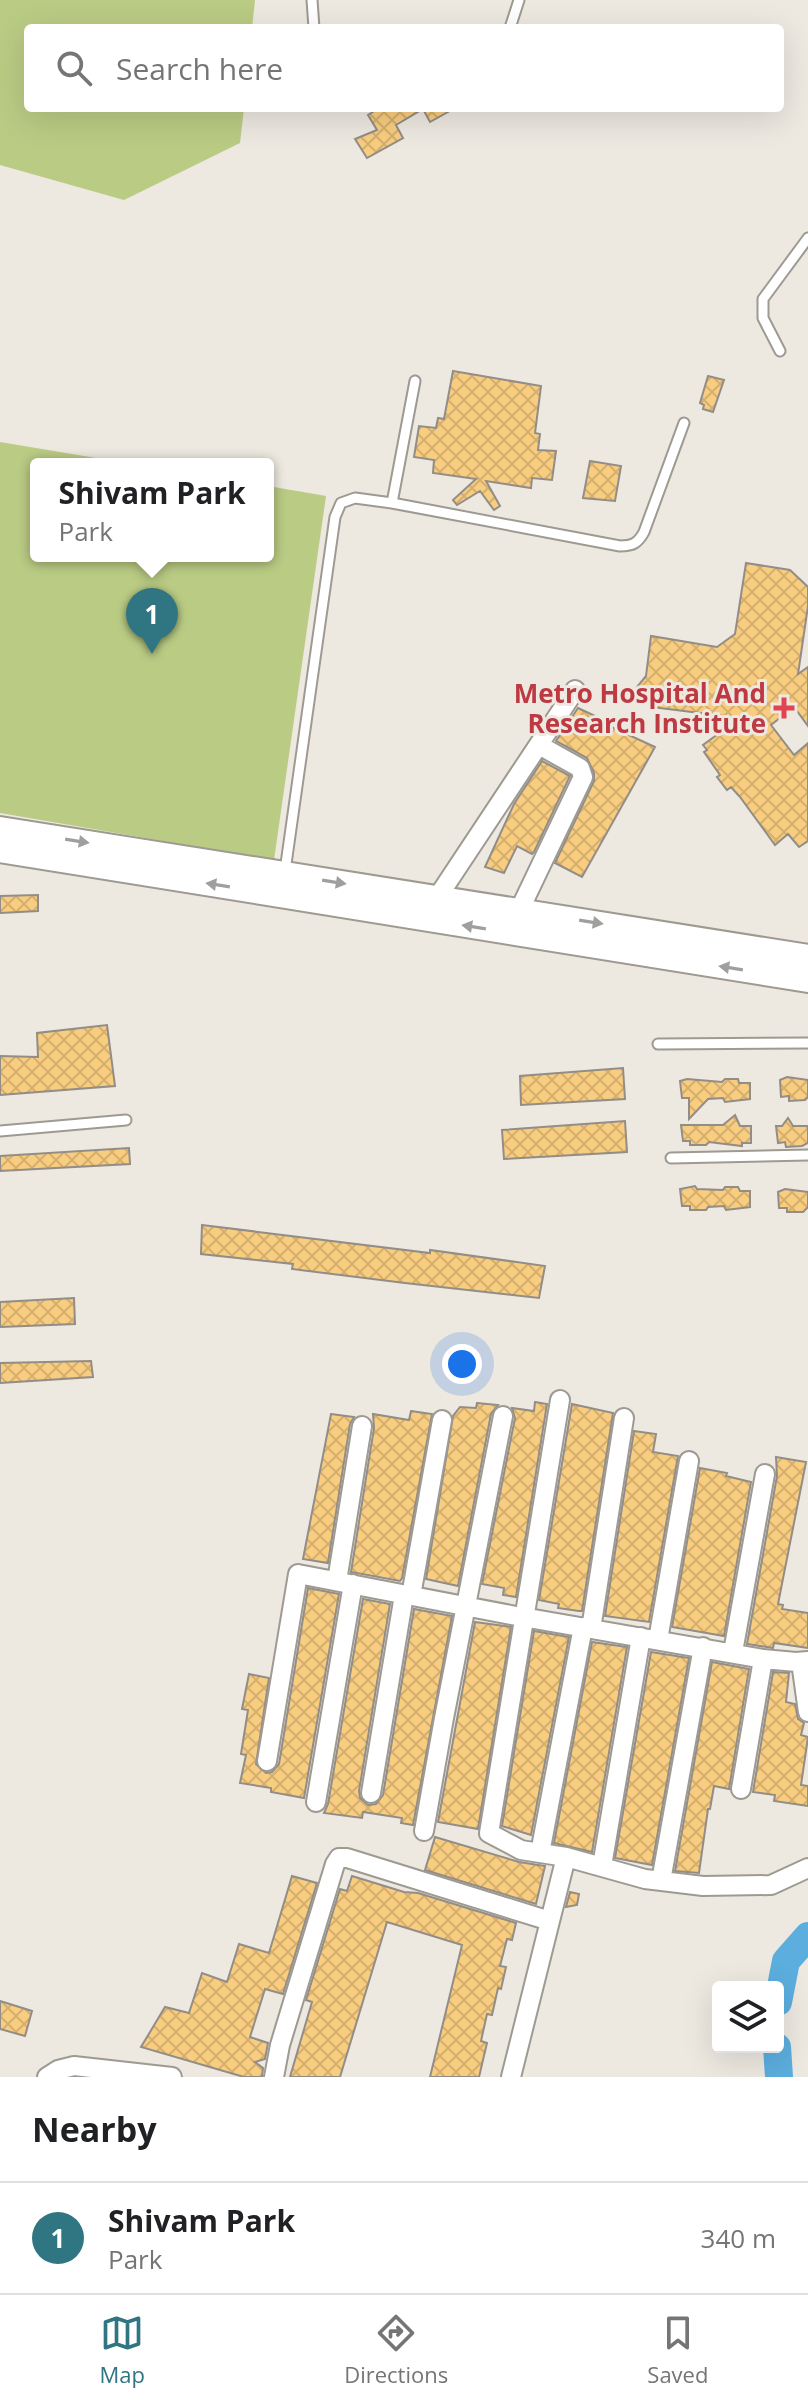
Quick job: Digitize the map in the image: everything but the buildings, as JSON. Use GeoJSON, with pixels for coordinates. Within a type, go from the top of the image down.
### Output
{"type":"FeatureCollection","features":[{"type":"Feature","properties":{"kind":"street"},"geometry":{"type":"LineString","coordinates":[[437,898],[575,690]]}},
{"type":"Feature","properties":{"kind":"street"},"geometry":{"type":"LineString","coordinates":[[519,911],[583,777],[580,768],[539,745]]}},
{"type":"Feature","properties":{"kind":"street"},"geometry":{"type":"LineString","coordinates":[[0,829],[131,860],[808,980]]}},
{"type":"Feature","properties":{"kind":"street"},"geometry":{"type":"LineString","coordinates":[[0,850],[284,874],[808,957]]}},
{"type":"Feature","properties":{"kind":"street"},"geometry":{"type":"LineString","coordinates":[[560,1400],[489,1833],[521,1850],[566,1857],[645,1879],[703,1886],[771,1885],[808,1868]]}},
{"type":"Feature","properties":{"kind":"street"},"geometry":{"type":"LineString","coordinates":[[424,1831],[503,1416]]}},
{"type":"Feature","properties":{"kind":"street"},"geometry":{"type":"LineString","coordinates":[[540,1853],[587,1628],[624,1418]]}},
{"type":"Feature","properties":{"kind":"street"},"geometry":{"type":"LineString","coordinates":[[371,1793],[442,1420]]}},
{"type":"Feature","properties":{"kind":"street"},"geometry":{"type":"LineString","coordinates":[[316,1802],[362,1426]]}},
{"type":"Feature","properties":{"kind":"street"},"geometry":{"type":"LineString","coordinates":[[602,1866],[689,1461]]}},
{"type":"Feature","properties":{"kind":"street"},"geometry":{"type":"LineString","coordinates":[[733,1652],[765,1474]]}},
{"type":"Feature","properties":{"kind":"street"},"geometry":{"type":"LineString","coordinates":[[267,1761],[298,1574],[763,1659],[805,1661],[808,1712]]}},
{"type":"Feature","properties":{"kind":"street"},"geometry":{"type":"LineString","coordinates":[[661,1881],[703,1647]]}},
{"type":"Feature","properties":{"kind":"street"},"geometry":{"type":"LineString","coordinates":[[741,1789],[763,1659]]}},
{"type":"Feature","properties":{"kind":"street"},"geometry":{"type":"LineString","coordinates":[[511,2077],[566,1857]]}},
{"type":"Feature","properties":{"kind":"street"},"geometry":{"type":"LineString","coordinates":[[274,2077],[289,2015],[339,1858],[399,1873],[550,1921]]}},
{"type":"Feature","properties":{"kind":"street"},"geometry":{"type":"LineString","coordinates":[[58,2074],[91,2066],[172,2077]]}},
{"type":"Feature","properties":{"kind":"lane"},"geometry":{"type":"LineString","coordinates":[[312,0],[314,24]]}},
{"type":"Feature","properties":{"kind":"lane"},"geometry":{"type":"LineString","coordinates":[[511,24],[519,0]]}},
{"type":"Feature","properties":{"kind":"lane"},"geometry":{"type":"LineString","coordinates":[[780,351],[763,318],[763,299],[808,238]]}},
{"type":"Feature","properties":{"kind":"lane"},"geometry":{"type":"LineString","coordinates":[[392,503],[415,381]]}},
{"type":"Feature","properties":{"kind":"lane"},"geometry":{"type":"LineString","coordinates":[[284,874],[335,517],[341,503],[347,499],[392,503],[630,546],[638,542],[644,532],[684,423]]}},
{"type":"Feature","properties":{"kind":"lane"},"geometry":{"type":"LineString","coordinates":[[658,1044],[808,1043]]}},
{"type":"Feature","properties":{"kind":"lane"},"geometry":{"type":"LineString","coordinates":[[0,1131],[126,1120]]}},
{"type":"Feature","properties":{"kind":"lane"},"geometry":{"type":"LineString","coordinates":[[671,1158],[808,1155]]}},
{"type":"Feature","properties":{"kind":"green space"},"geometry":{"type":"Polygon","coordinates":[[[0,0],[255,0],[252,24],[24,24],[24,112],[244,112],[240,143],[124,200],[0,165],[0,0]]]}},
{"type":"Feature","properties":{"kind":"green space"},"geometry":{"type":"Polygon","coordinates":[[[0,442],[96,458],[30,458],[30,562],[274,562],[274,487],[326,496],[274,860],[0,813],[0,442]]]}},
{"type":"Feature","properties":{"kind":"waterway"},"geometry":{"type":"LineString","coordinates":[[782,1981],[786,1961],[808,1936]]}},
{"type":"Feature","properties":{"kind":"waterway"},"geometry":{"type":"LineString","coordinates":[[777,2053],[779,2077]]}},
{"type":"Feature","properties":{"kind":"place","name":"Shivam Park"},"geometry":{"type":"Point","coordinates":[152,654]}},
{"type":"Feature","properties":{"kind":"place","name":"Metro Hospital And Research Institute"},"geometry":{"type":"Point","coordinates":[784,708]}}]}
